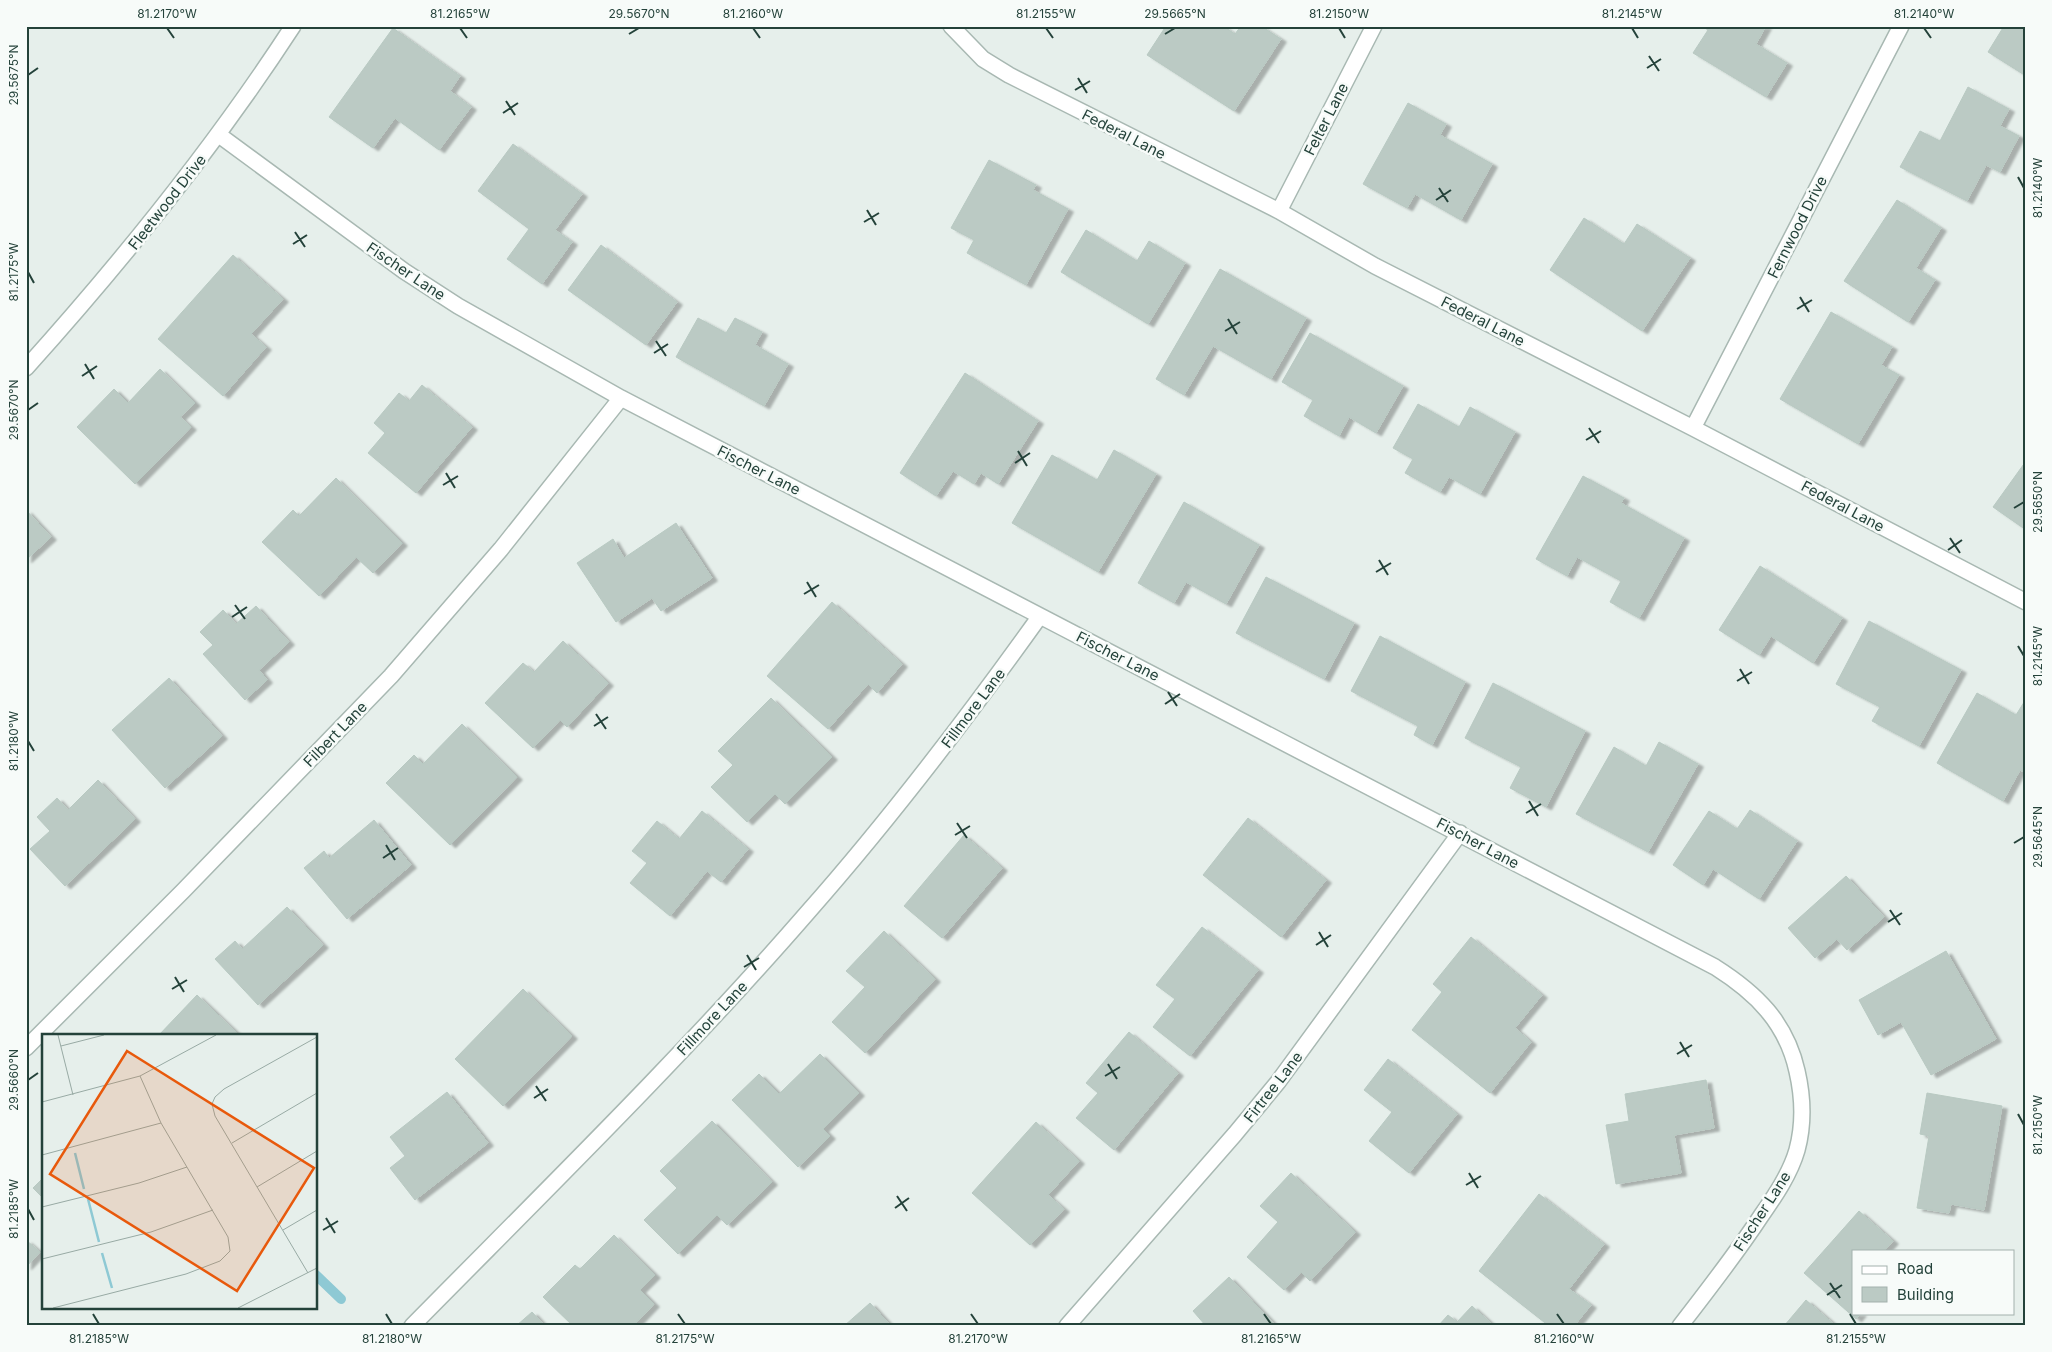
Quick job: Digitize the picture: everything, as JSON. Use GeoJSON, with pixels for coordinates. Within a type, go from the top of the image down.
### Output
{"type":"FeatureCollection","features":[{"type":"Feature","properties":{"kind":"street","name":"Fleetwood Drive"},"geometry":{"type":"LineString","coordinates":[[26,368],[110,274],[219,135],[293,26]]}},
{"type":"Feature","properties":{"kind":"street","name":"Federal Lane"},"geometry":{"type":"LineString","coordinates":[[951,26],[983,59],[1008,75],[1279,212],[1376,266],[1693,428],[2026,602]]}},
{"type":"Feature","properties":{"kind":"street","name":"Felter Lane"},"geometry":{"type":"LineString","coordinates":[[1279,212],[1374,26]]}},
{"type":"Feature","properties":{"kind":"street","name":"Fernwood Drive"},"geometry":{"type":"LineString","coordinates":[[1693,428],[1901,26]]}},
{"type":"Feature","properties":{"kind":"street","name":"Fischer Lane"},"geometry":{"type":"LineString","coordinates":[[219,135],[404,271],[458,306],[620,398],[1460,833],[1716,967],[1746,987],[1775,1020],[1788,1042],[1794,1057],[1802,1094],[1801,1127],[1792,1164],[1773,1199],[1753,1229],[1680,1326]]}},
{"type":"Feature","properties":{"kind":"street","name":"Filbert Lane"},"geometry":{"type":"LineString","coordinates":[[26,1048],[183,891],[390,676],[489,563],[620,398]]}},
{"type":"Feature","properties":{"kind":"street","name":"Fillmore Lane"},"geometry":{"type":"LineString","coordinates":[[412,1326],[628,1106],[744,984],[809,911],[913,787],[1040,616]]}},
{"type":"Feature","properties":{"kind":"street","name":"Firtree Lane"},"geometry":{"type":"LineString","coordinates":[[1067,1326],[1278,1082],[1460,833]]}},
{"type":"Feature","properties":{"kind":"building"},"geometry":{"type":"Polygon","coordinates":[[[1166,26],[1223,26],[1235,34],[1241,26],[1261,26],[1281,39],[1234,111],[1147,55],[1166,26]]]}},
{"type":"Feature","properties":{"kind":"building"},"geometry":{"type":"Polygon","coordinates":[[[1702,26],[1766,26],[1756,44],[1787,63],[1766,97],[1693,53],[1708,30],[1702,26]]]}},
{"type":"Feature","properties":{"kind":"building"},"geometry":{"type":"Polygon","coordinates":[[[2004,26],[2026,26],[2026,76],[1988,52],[2004,26]]]}},
{"type":"Feature","properties":{"kind":"building"},"geometry":{"type":"Polygon","coordinates":[[[393,28],[460,76],[450,91],[471,107],[439,150],[395,118],[373,148],[329,117],[393,28]]]}},
{"type":"Feature","properties":{"kind":"building"},"geometry":{"type":"Polygon","coordinates":[[[1968,87],[2009,109],[2000,126],[2019,136],[2000,172],[1986,165],[1967,201],[1900,167],[1920,131],[1940,141],[1968,87]]]}},
{"type":"Feature","properties":{"kind":"building"},"geometry":{"type":"Polygon","coordinates":[[[1408,103],[1446,124],[1440,135],[1492,164],[1461,220],[1415,194],[1407,208],[1363,184],[1408,103]]]}},
{"type":"Feature","properties":{"kind":"building"},"geometry":{"type":"Polygon","coordinates":[[[513,144],[582,194],[555,230],[572,242],[542,284],[507,259],[529,229],[478,191],[513,144]]]}},
{"type":"Feature","properties":{"kind":"building"},"geometry":{"type":"Polygon","coordinates":[[[989,160],[1036,185],[1033,190],[1068,209],[1026,285],[967,253],[974,240],[951,228],[989,160]]]}},
{"type":"Feature","properties":{"kind":"building"},"geometry":{"type":"Polygon","coordinates":[[[1897,200],[1941,228],[1916,268],[1935,280],[1908,322],[1844,281],[1897,200]]]}},
{"type":"Feature","properties":{"kind":"building"},"geometry":{"type":"Polygon","coordinates":[[[1584,218],[1624,244],[1637,224],[1690,258],[1642,331],[1550,270],[1584,218]]]}},
{"type":"Feature","properties":{"kind":"building"},"geometry":{"type":"Polygon","coordinates":[[[1086,230],[1137,261],[1149,241],[1185,263],[1148,324],[1061,272],[1086,230]]]}},
{"type":"Feature","properties":{"kind":"building"},"geometry":{"type":"Polygon","coordinates":[[[601,245],[677,302],[646,345],[568,290],[601,245]]]}},
{"type":"Feature","properties":{"kind":"building"},"geometry":{"type":"Polygon","coordinates":[[[233,255],[283,299],[251,334],[266,347],[223,396],[158,339],[233,255]]]}},
{"type":"Feature","properties":{"kind":"building"},"geometry":{"type":"Polygon","coordinates":[[[1220,269],[1306,318],[1271,379],[1213,346],[1184,395],[1156,379],[1220,269]]]}},
{"type":"Feature","properties":{"kind":"building"},"geometry":{"type":"Polygon","coordinates":[[[1831,312],[1892,347],[1881,365],[1899,375],[1858,444],[1780,399],[1831,312]]]}},
{"type":"Feature","properties":{"kind":"building"},"geometry":{"type":"Polygon","coordinates":[[[698,318],[726,333],[735,318],[762,332],[755,345],[788,364],[764,406],[676,357],[698,318]]]}},
{"type":"Feature","properties":{"kind":"building"},"geometry":{"type":"Polygon","coordinates":[[[1310,333],[1403,386],[1376,433],[1349,417],[1339,436],[1304,416],[1313,400],[1282,382],[1310,333]]]}},
{"type":"Feature","properties":{"kind":"building"},"geometry":{"type":"Polygon","coordinates":[[[160,369],[195,403],[180,417],[191,427],[135,484],[77,427],[114,389],[128,403],[160,369]]]}},
{"type":"Feature","properties":{"kind":"building"},"geometry":{"type":"Polygon","coordinates":[[[965,373],[1038,421],[998,484],[981,473],[974,484],[953,471],[936,496],[900,473],[965,373]]]}},
{"type":"Feature","properties":{"kind":"building"},"geometry":{"type":"Polygon","coordinates":[[[422,385],[472,427],[416,493],[368,453],[385,433],[374,423],[399,393],[409,401],[422,385]]]}},
{"type":"Feature","properties":{"kind":"building"},"geometry":{"type":"Polygon","coordinates":[[[1418,404],[1459,427],[1470,407],[1515,432],[1480,494],[1449,477],[1440,492],[1405,473],[1413,459],[1393,448],[1418,404]]]}},
{"type":"Feature","properties":{"kind":"building"},"geometry":{"type":"Polygon","coordinates":[[[1114,450],[1156,474],[1098,572],[1012,523],[1052,455],[1097,480],[1114,450]]]}},
{"type":"Feature","properties":{"kind":"building"},"geometry":{"type":"Polygon","coordinates":[[[2026,461],[2026,530],[1993,507],[2026,461]]]}},
{"type":"Feature","properties":{"kind":"building"},"geometry":{"type":"Polygon","coordinates":[[[1583,476],[1624,498],[1621,503],[1684,538],[1639,618],[1610,602],[1621,581],[1577,557],[1567,576],[1536,559],[1583,476]]]}},
{"type":"Feature","properties":{"kind":"building"},"geometry":{"type":"Polygon","coordinates":[[[336,478],[402,543],[373,573],[356,557],[319,596],[262,542],[293,510],[299,516],[336,478]]]}},
{"type":"Feature","properties":{"kind":"building"},"geometry":{"type":"Polygon","coordinates":[[[1184,502],[1259,545],[1226,604],[1186,582],[1174,603],[1138,583],[1184,502]]]}},
{"type":"Feature","properties":{"kind":"building"},"geometry":{"type":"Polygon","coordinates":[[[26,510],[51,537],[26,560],[26,510]]]}},
{"type":"Feature","properties":{"kind":"building"},"geometry":{"type":"Polygon","coordinates":[[[676,523],[712,578],[661,611],[652,598],[616,622],[577,563],[613,539],[624,558],[676,523]]]}},
{"type":"Feature","properties":{"kind":"building"},"geometry":{"type":"Polygon","coordinates":[[[1760,566],[1842,618],[1813,663],[1771,636],[1759,655],[1719,630],[1760,566]]]}},
{"type":"Feature","properties":{"kind":"building"},"geometry":{"type":"Polygon","coordinates":[[[1266,577],[1354,623],[1324,679],[1236,633],[1266,577]]]}},
{"type":"Feature","properties":{"kind":"building"},"geometry":{"type":"Polygon","coordinates":[[[832,602],[902,664],[877,693],[868,684],[828,729],[767,676],[832,602]]]}},
{"type":"Feature","properties":{"kind":"building"},"geometry":{"type":"Polygon","coordinates":[[[256,606],[289,642],[259,670],[267,680],[245,700],[203,654],[213,645],[200,632],[223,610],[236,624],[256,606]]]}},
{"type":"Feature","properties":{"kind":"building"},"geometry":{"type":"Polygon","coordinates":[[[1869,621],[1961,670],[1919,746],[1872,721],[1880,707],[1836,684],[1869,621]]]}},
{"type":"Feature","properties":{"kind":"building"},"geometry":{"type":"Polygon","coordinates":[[[1380,636],[1465,682],[1432,745],[1414,735],[1418,726],[1351,691],[1380,636]]]}},
{"type":"Feature","properties":{"kind":"building"},"geometry":{"type":"Polygon","coordinates":[[[563,641],[608,683],[567,727],[560,720],[533,748],[485,703],[523,663],[534,672],[563,641]]]}},
{"type":"Feature","properties":{"kind":"building"},"geometry":{"type":"Polygon","coordinates":[[[169,678],[222,736],[165,788],[112,730],[169,678]]]}},
{"type":"Feature","properties":{"kind":"building"},"geometry":{"type":"Polygon","coordinates":[[[1493,683],[1585,731],[1546,807],[1510,788],[1521,767],[1465,738],[1493,683]]]}},
{"type":"Feature","properties":{"kind":"building"},"geometry":{"type":"Polygon","coordinates":[[[1977,693],[2016,715],[2026,699],[2026,773],[2020,770],[2003,801],[1937,763],[1977,693]]]}},
{"type":"Feature","properties":{"kind":"building"},"geometry":{"type":"Polygon","coordinates":[[[771,698],[832,757],[785,804],[775,794],[747,822],[711,787],[733,765],[718,751],[771,698]]]}},
{"type":"Feature","properties":{"kind":"building"},"geometry":{"type":"Polygon","coordinates":[[[462,724],[517,777],[450,845],[386,783],[414,755],[423,764],[462,724]]]}},
{"type":"Feature","properties":{"kind":"building"},"geometry":{"type":"Polygon","coordinates":[[[1659,742],[1698,764],[1648,852],[1576,814],[1614,747],[1646,766],[1659,742]]]}},
{"type":"Feature","properties":{"kind":"building"},"geometry":{"type":"Polygon","coordinates":[[[98,780],[135,819],[65,886],[30,849],[50,831],[37,817],[57,798],[68,810],[98,780]]]}},
{"type":"Feature","properties":{"kind":"building"},"geometry":{"type":"Polygon","coordinates":[[[1750,810],[1797,841],[1759,899],[1713,869],[1703,885],[1673,865],[1709,811],[1737,829],[1750,810]]]}},
{"type":"Feature","properties":{"kind":"building"},"geometry":{"type":"Polygon","coordinates":[[[702,811],[748,849],[721,882],[707,871],[670,916],[630,883],[647,863],[632,851],[657,821],[679,839],[702,811]]]}},
{"type":"Feature","properties":{"kind":"building"},"geometry":{"type":"Polygon","coordinates":[[[1248,818],[1326,880],[1281,937],[1203,875],[1248,818]]]}},
{"type":"Feature","properties":{"kind":"building"},"geometry":{"type":"Polygon","coordinates":[[[374,820],[411,865],[347,919],[304,868],[324,851],[329,858],[374,820]]]}},
{"type":"Feature","properties":{"kind":"building"},"geometry":{"type":"Polygon","coordinates":[[[964,835],[1002,868],[942,938],[904,906],[964,835]]]}},
{"type":"Feature","properties":{"kind":"building"},"geometry":{"type":"Polygon","coordinates":[[[1846,876],[1884,917],[1847,950],[1837,939],[1815,958],[1788,928],[1846,876]]]}},
{"type":"Feature","properties":{"kind":"building"},"geometry":{"type":"Polygon","coordinates":[[[287,907],[323,945],[258,1005],[215,959],[235,941],[242,949],[287,907]]]}},
{"type":"Feature","properties":{"kind":"building"},"geometry":{"type":"Polygon","coordinates":[[[1202,927],[1258,970],[1190,1056],[1153,1027],[1175,999],[1156,985],[1202,927]]]}},
{"type":"Feature","properties":{"kind":"building"},"geometry":{"type":"Polygon","coordinates":[[[884,931],[935,979],[865,1053],[832,1022],[865,987],[846,971],[884,931]]]}},
{"type":"Feature","properties":{"kind":"building"},"geometry":{"type":"Polygon","coordinates":[[[1471,937],[1542,995],[1515,1028],[1531,1042],[1490,1093],[1412,1030],[1442,992],[1433,984],[1471,937]]]}},
{"type":"Feature","properties":{"kind":"building"},"geometry":{"type":"Polygon","coordinates":[[[1946,951],[1996,1039],[1931,1075],[1901,1022],[1878,1035],[1859,1000],[1946,951]]]}},
{"type":"Feature","properties":{"kind":"building"},"geometry":{"type":"Polygon","coordinates":[[[523,989],[572,1036],[503,1106],[455,1059],[523,989]]]}},
{"type":"Feature","properties":{"kind":"building"},"geometry":{"type":"Polygon","coordinates":[[[197,995],[238,1034],[160,1034],[197,995]]]}},
{"type":"Feature","properties":{"kind":"building"},"geometry":{"type":"Polygon","coordinates":[[[1129,1032],[1178,1073],[1114,1150],[1076,1118],[1098,1093],[1086,1083],[1129,1032]]]}},
{"type":"Feature","properties":{"kind":"building"},"geometry":{"type":"Polygon","coordinates":[[[820,1054],[859,1093],[823,1129],[830,1136],[798,1167],[732,1100],[759,1074],[779,1094],[820,1054]]]}},
{"type":"Feature","properties":{"kind":"building"},"geometry":{"type":"Polygon","coordinates":[[[1388,1059],[1457,1114],[1409,1173],[1369,1141],[1392,1112],[1364,1090],[1388,1059]]]}},
{"type":"Feature","properties":{"kind":"building"},"geometry":{"type":"Polygon","coordinates":[[[1706,1080],[1714,1128],[1674,1135],[1681,1173],[1616,1184],[1606,1125],[1629,1121],[1625,1094],[1706,1080]]]}},
{"type":"Feature","properties":{"kind":"building"},"geometry":{"type":"Polygon","coordinates":[[[447,1092],[488,1143],[415,1200],[390,1168],[405,1156],[390,1137],[447,1092]]]}},
{"type":"Feature","properties":{"kind":"building"},"geometry":{"type":"Polygon","coordinates":[[[1927,1093],[2002,1106],[1984,1210],[1951,1204],[1949,1213],[1917,1208],[1929,1136],[1920,1134],[1927,1093]]]}},
{"type":"Feature","properties":{"kind":"building"},"geometry":{"type":"Polygon","coordinates":[[[712,1121],[772,1182],[727,1225],[717,1215],[678,1254],[644,1220],[677,1188],[660,1171],[712,1121]]]}},
{"type":"Feature","properties":{"kind":"building"},"geometry":{"type":"Polygon","coordinates":[[[1036,1122],[1079,1161],[1048,1195],[1064,1209],[1030,1245],[972,1193],[1036,1122]]]}},
{"type":"Feature","properties":{"kind":"building"},"geometry":{"type":"Polygon","coordinates":[[[1291,1173],[1355,1232],[1310,1281],[1301,1272],[1284,1290],[1247,1257],[1278,1222],[1260,1206],[1291,1173]]]}},
{"type":"Feature","properties":{"kind":"building"},"geometry":{"type":"Polygon","coordinates":[[[42,1179],[42,1197],[33,1188],[42,1179]]]}},
{"type":"Feature","properties":{"kind":"building"},"geometry":{"type":"Polygon","coordinates":[[[1539,1194],[1604,1244],[1569,1289],[1591,1305],[1574,1326],[1549,1326],[1479,1271],[1539,1194]]]}},
{"type":"Feature","properties":{"kind":"building"},"geometry":{"type":"Polygon","coordinates":[[[1859,1211],[1893,1241],[1885,1250],[1852,1250],[1852,1314],[1860,1314],[1856,1319],[1804,1273],[1859,1211]]]}},
{"type":"Feature","properties":{"kind":"building"},"geometry":{"type":"Polygon","coordinates":[[[614,1235],[655,1275],[640,1290],[654,1304],[633,1326],[573,1326],[543,1297],[575,1265],[580,1269],[614,1235]]]}},
{"type":"Feature","properties":{"kind":"building"},"geometry":{"type":"Polygon","coordinates":[[[26,1240],[40,1252],[26,1267],[26,1240]]]}},
{"type":"Feature","properties":{"kind":"building"},"geometry":{"type":"Polygon","coordinates":[[[1229,1277],[1276,1326],[1206,1326],[1193,1311],[1229,1277]]]}},
{"type":"Feature","properties":{"kind":"building"},"geometry":{"type":"Polygon","coordinates":[[[1806,1300],[1836,1326],[1784,1326],[1806,1300]]]}},
{"type":"Feature","properties":{"kind":"building"},"geometry":{"type":"Polygon","coordinates":[[[870,1303],[891,1326],[844,1326],[870,1303]]]}},
{"type":"Feature","properties":{"kind":"building"},"geometry":{"type":"Polygon","coordinates":[[[1472,1306],[1494,1326],[1438,1326],[1448,1315],[1457,1322],[1472,1306]]]}},
{"type":"Feature","properties":{"kind":"building"},"geometry":{"type":"Polygon","coordinates":[[[532,1312],[545,1326],[516,1326],[532,1312]]]}},
{"type":"Feature","properties":{"kind":"waterway"},"geometry":{"type":"LineString","coordinates":[[318,1277],[341,1299]]}}]}
